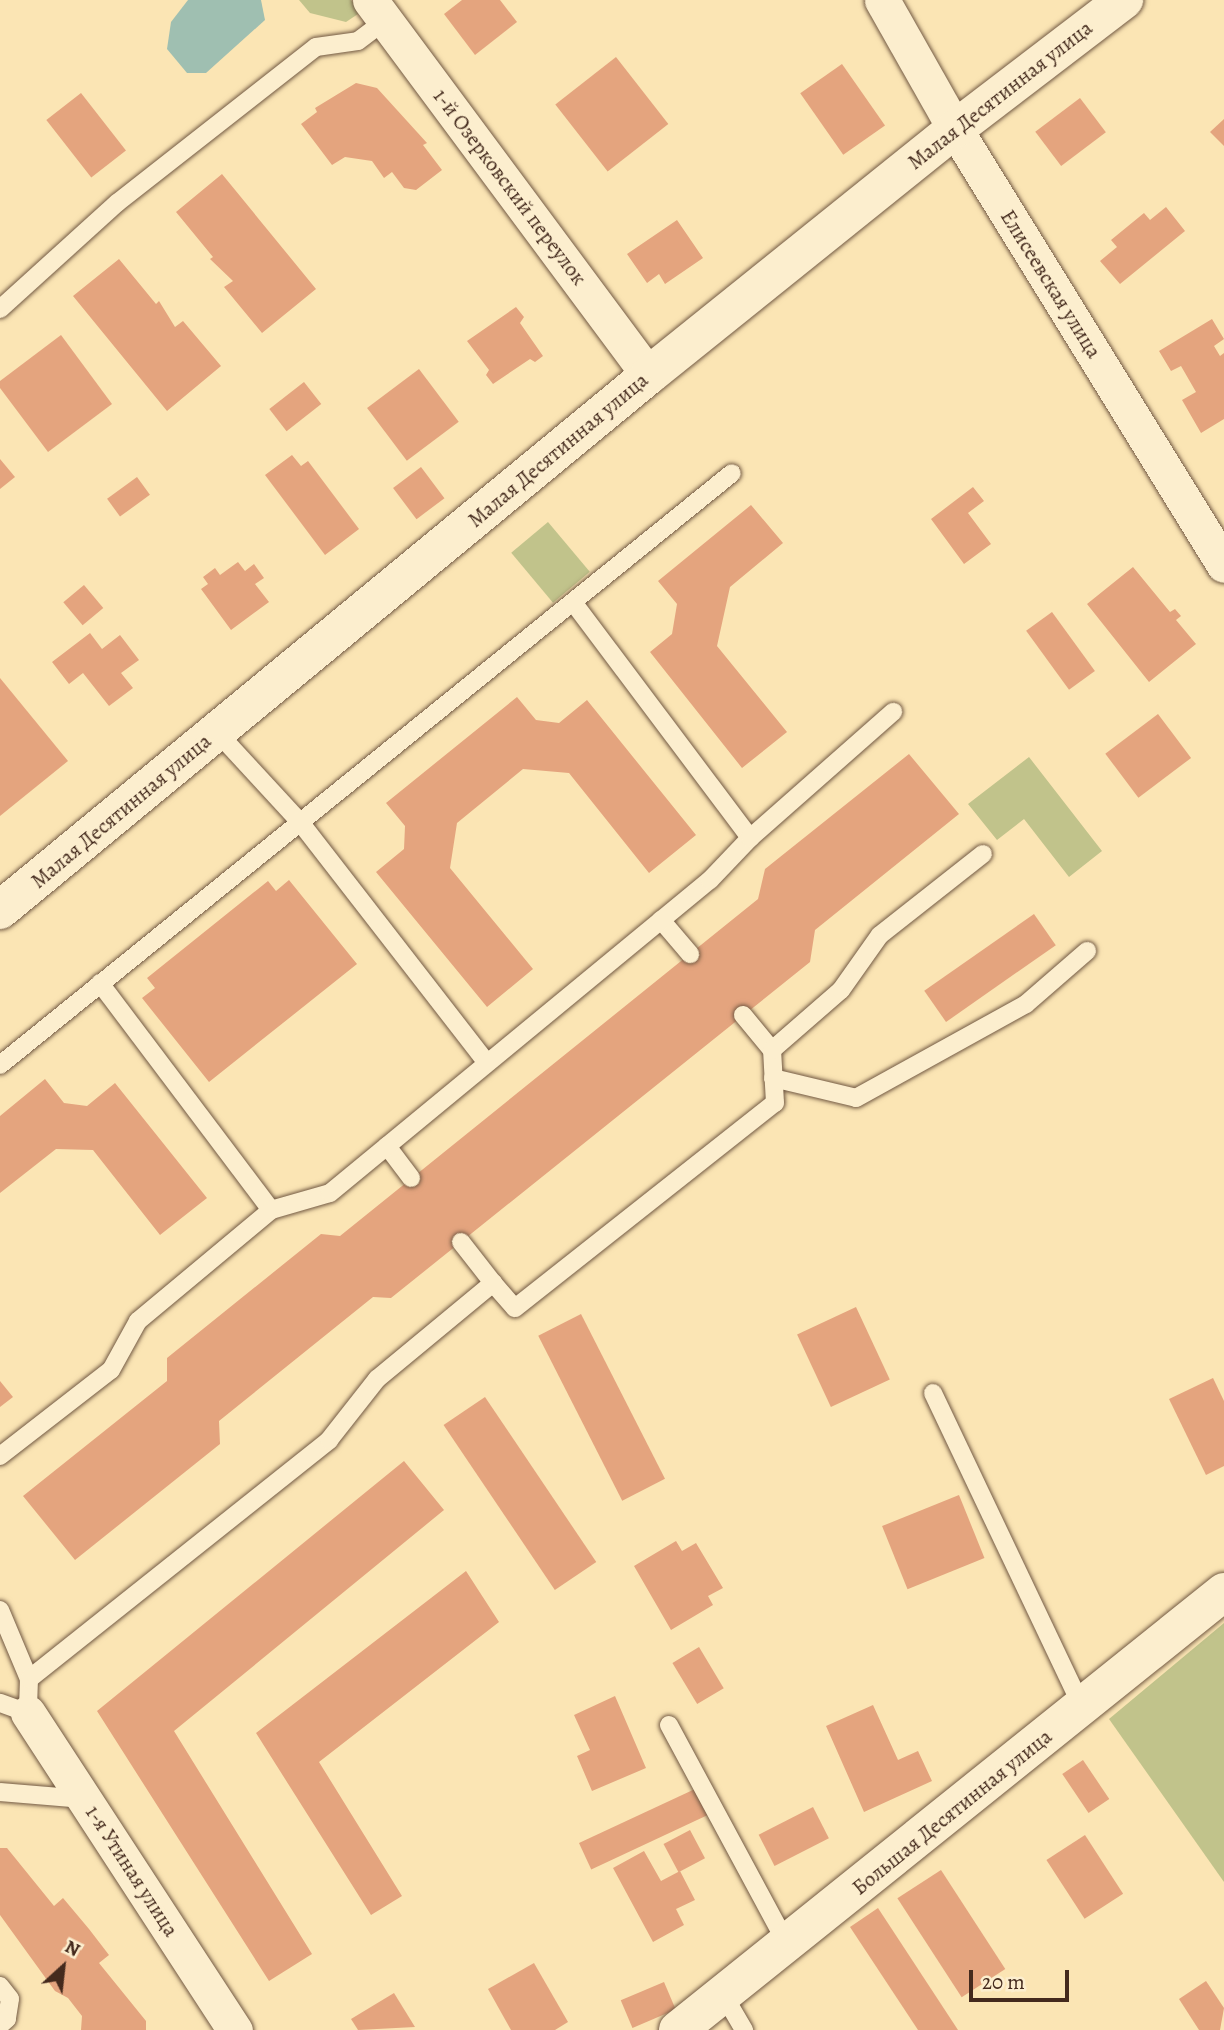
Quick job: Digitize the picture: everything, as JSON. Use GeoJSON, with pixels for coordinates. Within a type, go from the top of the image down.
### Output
{"type":"FeatureCollection","features":[{"type":"Feature","properties":{"kind":"street","name":"Елисеевская улица"},"geometry":{"type":"LineString","coordinates":[[882,0],[955,129],[1224,565]]}},
{"type":"Feature","properties":{"kind":"street","name":"Малая Десятинная улица"},"geometry":{"type":"LineString","coordinates":[[0,911],[649,375],[955,129],[1124,0]]}},
{"type":"Feature","properties":{"kind":"street","name":"1-й Озерковский переулок"},"geometry":{"type":"LineString","coordinates":[[378,10],[649,375]]}},
{"type":"Feature","properties":{"kind":"street","name":"Большая Десятинная улица"},"geometry":{"type":"LineString","coordinates":[[678,2030],[1224,1592]]}},
{"type":"Feature","properties":{"kind":"street","name":"1-я Утиная улица"},"geometry":{"type":"LineString","coordinates":[[19,1698],[235,2030]]}},
{"type":"Feature","properties":{"kind":"lane"},"geometry":{"type":"LineString","coordinates":[[0,309],[117,203],[316,47],[358,41],[378,10]]}},
{"type":"Feature","properties":{"kind":"lane"},"geometry":{"type":"LineString","coordinates":[[0,1065],[732,473]]}},
{"type":"Feature","properties":{"kind":"lane"},"geometry":{"type":"LineString","coordinates":[[573,602],[750,838]]}},
{"type":"Feature","properties":{"kind":"lane"},"geometry":{"type":"LineString","coordinates":[[0,1456],[111,1370],[138,1321],[271,1210],[330,1193],[710,880],[750,838],[892,712]]}},
{"type":"Feature","properties":{"kind":"lane"},"geometry":{"type":"LineString","coordinates":[[217,732],[300,822],[486,1062]]}},
{"type":"Feature","properties":{"kind":"lane"},"geometry":{"type":"LineString","coordinates":[[772,1050],[841,990],[880,935],[983,854]]}},
{"type":"Feature","properties":{"kind":"lane"},"geometry":{"type":"LineString","coordinates":[[662,920],[690,954]]}},
{"type":"Feature","properties":{"kind":"lane"},"geometry":{"type":"LineString","coordinates":[[774,1078],[856,1098],[1026,1004],[1087,951]]}},
{"type":"Feature","properties":{"kind":"lane"},"geometry":{"type":"LineString","coordinates":[[100,983],[271,1210]]}},
{"type":"Feature","properties":{"kind":"lane"},"geometry":{"type":"LineString","coordinates":[[461,1242],[515,1308],[775,1103],[772,1050],[743,1015]]}},
{"type":"Feature","properties":{"kind":"lane"},"geometry":{"type":"LineString","coordinates":[[387,1146],[411,1178]]}},
{"type":"Feature","properties":{"kind":"lane"},"geometry":{"type":"LineString","coordinates":[[0,1610],[19,1698],[329,1440],[377,1379],[493,1283]]}},
{"type":"Feature","properties":{"kind":"lane"},"geometry":{"type":"LineString","coordinates":[[933,1393],[1082,1707]]}},
{"type":"Feature","properties":{"kind":"lane"},"geometry":{"type":"LineString","coordinates":[[669,1725],[787,1944]]}},
{"type":"Feature","properties":{"kind":"lane"},"geometry":{"type":"LineString","coordinates":[[0,1792],[84,1799]]}},
{"type":"Feature","properties":{"kind":"lane"},"geometry":{"type":"LineString","coordinates":[[0,1986],[10,1999],[8,2025]]}},
{"type":"Feature","properties":{"kind":"lane"},"geometry":{"type":"LineString","coordinates":[[723,1994],[744,2030]]}},
{"type":"Feature","properties":{"kind":"green space"},"geometry":{"type":"Polygon","coordinates":[[[299,0],[351,0],[361,12],[346,22],[310,13],[299,0]]]}},
{"type":"Feature","properties":{"kind":"green space"},"geometry":{"type":"Polygon","coordinates":[[[548,522],[590,572],[553,603],[511,553],[548,522]]]}},
{"type":"Feature","properties":{"kind":"green space"},"geometry":{"type":"Polygon","coordinates":[[[1029,757],[1102,851],[1069,877],[1024,819],[997,840],[968,804],[1029,757]]]}},
{"type":"Feature","properties":{"kind":"green space"},"geometry":{"type":"Polygon","coordinates":[[[1224,1623],[1224,1882],[1109,1719],[1224,1623]]]}},
{"type":"Feature","properties":{"kind":"shaded area"},"geometry":{"type":"Polygon","coordinates":[[[188,0],[261,0],[265,20],[206,73],[187,73],[167,49],[171,22],[188,0]]]}},
{"type":"Feature","properties":{"kind":"building"},"geometry":{"type":"Polygon","coordinates":[[[462,0],[500,0],[517,22],[475,55],[444,14],[462,0]]]}},
{"type":"Feature","properties":{"kind":"building"},"geometry":{"type":"Polygon","coordinates":[[[616,57],[668,124],[608,171],[555,104],[616,57]]]}},
{"type":"Feature","properties":{"kind":"building"},"geometry":{"type":"Polygon","coordinates":[[[842,64],[885,125],[843,155],[800,93],[842,64]]]}},
{"type":"Feature","properties":{"kind":"building"},"geometry":{"type":"Polygon","coordinates":[[[356,83],[377,88],[427,143],[423,145],[442,170],[416,190],[404,188],[392,172],[384,178],[372,161],[345,157],[332,165],[301,124],[317,112],[315,108],[356,83]]]}},
{"type":"Feature","properties":{"kind":"building"},"geometry":{"type":"Polygon","coordinates":[[[81,93],[126,151],[91,178],[46,120],[81,93]]]}},
{"type":"Feature","properties":{"kind":"building"},"geometry":{"type":"Polygon","coordinates":[[[1080,98],[1106,132],[1061,166],[1035,132],[1080,98]]]}},
{"type":"Feature","properties":{"kind":"building"},"geometry":{"type":"Polygon","coordinates":[[[1224,119],[1224,146],[1210,132],[1224,119]]]}},
{"type":"Feature","properties":{"kind":"building"},"geometry":{"type":"Polygon","coordinates":[[[222,174],[316,289],[262,333],[224,287],[233,281],[210,259],[213,257],[176,212],[222,174]]]}},
{"type":"Feature","properties":{"kind":"building"},"geometry":{"type":"Polygon","coordinates":[[[1166,207],[1185,231],[1120,284],[1100,261],[1117,247],[1111,240],[1144,213],[1150,220],[1166,207]]]}},
{"type":"Feature","properties":{"kind":"building"},"geometry":{"type":"Polygon","coordinates":[[[677,220],[703,258],[665,284],[659,274],[647,283],[627,254],[677,220]]]}},
{"type":"Feature","properties":{"kind":"building"},"geometry":{"type":"Polygon","coordinates":[[[119,259],[156,304],[159,301],[175,327],[183,321],[221,366],[167,411],[73,296],[119,259]]]}},
{"type":"Feature","properties":{"kind":"building"},"geometry":{"type":"Polygon","coordinates":[[[516,307],[524,317],[520,323],[543,356],[535,362],[530,359],[493,384],[486,375],[489,370],[467,341],[516,307]]]}},
{"type":"Feature","properties":{"kind":"building"},"geometry":{"type":"Polygon","coordinates":[[[1212,319],[1224,339],[1214,346],[1220,356],[1224,353],[1224,419],[1201,433],[1182,400],[1196,392],[1181,366],[1171,371],[1159,351],[1212,319]]]}},
{"type":"Feature","properties":{"kind":"building"},"geometry":{"type":"Polygon","coordinates":[[[61,335],[112,404],[48,452],[0,388],[0,381],[61,335]]]}},
{"type":"Feature","properties":{"kind":"building"},"geometry":{"type":"Polygon","coordinates":[[[419,369],[459,422],[407,461],[367,408],[419,369]]]}},
{"type":"Feature","properties":{"kind":"building"},"geometry":{"type":"Polygon","coordinates":[[[304,382],[321,404],[287,431],[269,409],[304,382]]]}},
{"type":"Feature","properties":{"kind":"building"},"geometry":{"type":"Polygon","coordinates":[[[292,455],[301,466],[308,461],[359,529],[325,555],[265,475],[292,455]]]}},
{"type":"Feature","properties":{"kind":"building"},"geometry":{"type":"Polygon","coordinates":[[[0,459],[15,477],[0,489],[0,459]]]}},
{"type":"Feature","properties":{"kind":"building"},"geometry":{"type":"Polygon","coordinates":[[[421,467],[444,498],[417,519],[393,488],[421,467]]]}},
{"type":"Feature","properties":{"kind":"building"},"geometry":{"type":"Polygon","coordinates":[[[137,477],[150,495],[120,517],[107,499],[137,477]]]}},
{"type":"Feature","properties":{"kind":"building"},"geometry":{"type":"Polygon","coordinates":[[[973,487],[984,501],[968,513],[991,544],[964,564],[931,519],[973,487]]]}},
{"type":"Feature","properties":{"kind":"building"},"geometry":{"type":"Polygon","coordinates":[[[751,505],[783,543],[730,587],[717,646],[787,732],[742,768],[650,652],[672,634],[677,604],[658,581],[751,505]]]}},
{"type":"Feature","properties":{"kind":"building"},"geometry":{"type":"Polygon","coordinates":[[[238,562],[245,571],[254,564],[264,578],[255,584],[269,602],[231,630],[201,589],[208,584],[203,577],[215,568],[220,575],[238,562]]]}},
{"type":"Feature","properties":{"kind":"building"},"geometry":{"type":"Polygon","coordinates":[[[1133,567],[1170,612],[1175,609],[1181,616],[1176,620],[1196,644],[1149,682],[1087,604],[1133,567]]]}},
{"type":"Feature","properties":{"kind":"building"},"geometry":{"type":"Polygon","coordinates":[[[84,585],[103,608],[83,625],[63,602],[84,585]]]}},
{"type":"Feature","properties":{"kind":"building"},"geometry":{"type":"Polygon","coordinates":[[[1052,612],[1095,671],[1069,690],[1026,631],[1052,612]]]}},
{"type":"Feature","properties":{"kind":"building"},"geometry":{"type":"Polygon","coordinates":[[[90,633],[102,649],[120,635],[139,660],[121,673],[133,688],[109,706],[83,673],[69,684],[52,662],[90,633]]]}},
{"type":"Feature","properties":{"kind":"building"},"geometry":{"type":"Polygon","coordinates":[[[0,678],[68,761],[0,816],[0,678]]]}},
{"type":"Feature","properties":{"kind":"building"},"geometry":{"type":"Polygon","coordinates":[[[517,697],[536,720],[559,723],[587,700],[696,835],[649,873],[569,773],[523,769],[457,823],[450,868],[533,969],[487,1007],[376,872],[404,849],[405,826],[386,803],[517,697]]]}},
{"type":"Feature","properties":{"kind":"building"},"geometry":{"type":"Polygon","coordinates":[[[1158,714],[1191,758],[1138,798],[1105,754],[1158,714]]]}},
{"type":"Feature","properties":{"kind":"building"},"geometry":{"type":"Polygon","coordinates":[[[909,754],[959,814],[815,930],[810,962],[391,1298],[373,1297],[219,1421],[220,1444],[75,1560],[23,1496],[167,1381],[167,1358],[321,1234],[340,1236],[758,899],[765,869],[909,754]]]}},
{"type":"Feature","properties":{"kind":"building"},"geometry":{"type":"Polygon","coordinates":[[[289,880],[357,964],[209,1082],[142,998],[155,988],[147,978],[268,881],[276,891],[289,880]]]}},
{"type":"Feature","properties":{"kind":"building"},"geometry":{"type":"Polygon","coordinates":[[[1034,914],[1056,945],[946,1022],[924,991],[1034,914]]]}},
{"type":"Feature","properties":{"kind":"building"},"geometry":{"type":"Polygon","coordinates":[[[45,1079],[64,1103],[87,1106],[115,1083],[207,1198],[160,1235],[93,1150],[56,1149],[0,1193],[0,1116],[45,1079]]]}},
{"type":"Feature","properties":{"kind":"building"},"geometry":{"type":"Polygon","coordinates":[[[856,1307],[890,1380],[831,1407],[797,1334],[856,1307]]]}},
{"type":"Feature","properties":{"kind":"building"},"geometry":{"type":"Polygon","coordinates":[[[581,1314],[665,1479],[622,1501],[538,1336],[581,1314]]]}},
{"type":"Feature","properties":{"kind":"building"},"geometry":{"type":"Polygon","coordinates":[[[1213,1378],[1224,1401],[1224,1466],[1206,1475],[1169,1399],[1213,1378]]]}},
{"type":"Feature","properties":{"kind":"building"},"geometry":{"type":"Polygon","coordinates":[[[0,1381],[13,1397],[0,1407],[0,1381]]]}},
{"type":"Feature","properties":{"kind":"building"},"geometry":{"type":"Polygon","coordinates":[[[485,1397],[596,1562],[555,1590],[444,1425],[485,1397]]]}},
{"type":"Feature","properties":{"kind":"building"},"geometry":{"type":"Polygon","coordinates":[[[404,1461],[444,1510],[174,1731],[312,1954],[269,1981],[97,1711],[404,1461]]]}},
{"type":"Feature","properties":{"kind":"building"},"geometry":{"type":"Polygon","coordinates":[[[959,1495],[984,1558],[908,1589],[882,1526],[959,1495]]]}},
{"type":"Feature","properties":{"kind":"building"},"geometry":{"type":"Polygon","coordinates":[[[676,1541],[682,1551],[696,1543],[723,1588],[708,1596],[713,1605],[671,1630],[634,1566],[676,1541]]]}},
{"type":"Feature","properties":{"kind":"building"},"geometry":{"type":"Polygon","coordinates":[[[466,1571],[499,1622],[319,1762],[402,1896],[371,1915],[256,1733],[466,1571]]]}},
{"type":"Feature","properties":{"kind":"building"},"geometry":{"type":"Polygon","coordinates":[[[699,1647],[724,1688],[697,1704],[672,1663],[699,1647]]]}},
{"type":"Feature","properties":{"kind":"building"},"geometry":{"type":"Polygon","coordinates":[[[615,1696],[646,1768],[592,1791],[577,1756],[590,1750],[574,1715],[615,1696]]]}},
{"type":"Feature","properties":{"kind":"building"},"geometry":{"type":"Polygon","coordinates":[[[873,1705],[898,1760],[918,1751],[932,1781],[864,1812],[826,1726],[873,1705]]]}},
{"type":"Feature","properties":{"kind":"building"},"geometry":{"type":"Polygon","coordinates":[[[1083,1760],[1109,1799],[1089,1813],[1062,1774],[1083,1760]]]}},
{"type":"Feature","properties":{"kind":"building"},"geometry":{"type":"Polygon","coordinates":[[[695,1789],[707,1815],[591,1869],[579,1843],[695,1789]]]}},
{"type":"Feature","properties":{"kind":"building"},"geometry":{"type":"Polygon","coordinates":[[[813,1807],[829,1838],[775,1866],[759,1835],[813,1807]]]}},
{"type":"Feature","properties":{"kind":"building"},"geometry":{"type":"Polygon","coordinates":[[[690,1830],[705,1858],[679,1872],[664,1844],[690,1830]]]}},
{"type":"Feature","properties":{"kind":"building"},"geometry":{"type":"Polygon","coordinates":[[[1085,1835],[1123,1894],[1085,1919],[1046,1860],[1085,1835]]]}},
{"type":"Feature","properties":{"kind":"building"},"geometry":{"type":"Polygon","coordinates":[[[0,1848],[7,1848],[54,1906],[63,1898],[89,1929],[109,1955],[99,1963],[146,2021],[146,2030],[81,2030],[82,2016],[68,1998],[55,1991],[0,1915],[0,1848]]]}},
{"type":"Feature","properties":{"kind":"building"},"geometry":{"type":"Polygon","coordinates":[[[644,1851],[661,1881],[680,1871],[695,1900],[676,1909],[684,1925],[653,1942],[613,1868],[644,1851]]]}},
{"type":"Feature","properties":{"kind":"building"},"geometry":{"type":"Polygon","coordinates":[[[941,1870],[1005,1969],[962,1997],[897,1898],[941,1870]]]}},
{"type":"Feature","properties":{"kind":"building"},"geometry":{"type":"Polygon","coordinates":[[[878,1908],[958,2030],[918,2030],[850,1927],[878,1908]]]}},
{"type":"Feature","properties":{"kind":"building"},"geometry":{"type":"Polygon","coordinates":[[[534,1963],[568,2022],[555,2030],[511,2030],[488,1989],[534,1963]]]}},
{"type":"Feature","properties":{"kind":"building"},"geometry":{"type":"Polygon","coordinates":[[[1206,1981],[1224,2008],[1220,2030],[1199,2030],[1179,1999],[1206,1981]]]}},
{"type":"Feature","properties":{"kind":"building"},"geometry":{"type":"Polygon","coordinates":[[[664,1982],[676,2010],[632,2028],[621,2000],[664,1982]]]}},
{"type":"Feature","properties":{"kind":"building"},"geometry":{"type":"Polygon","coordinates":[[[394,1993],[415,2027],[358,2030],[351,2019],[394,1993]]]}}]}
